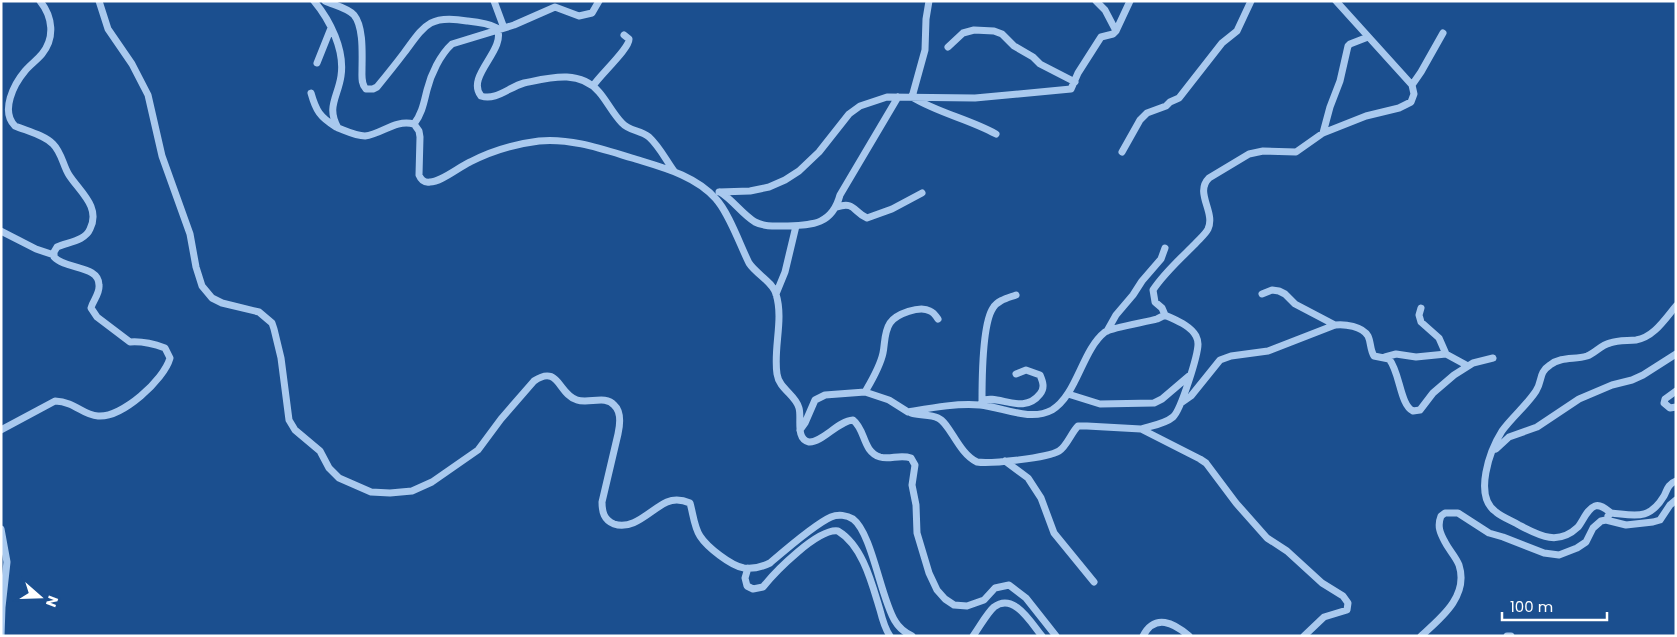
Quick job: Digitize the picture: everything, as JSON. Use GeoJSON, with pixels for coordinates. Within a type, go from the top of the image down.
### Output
{"type":"FeatureCollection","features":[{"type":"Feature","properties":{"kind":"street"},"geometry":{"type":"LineString","coordinates":[[40,1],[49,17],[50,36],[46,48],[25,71],[15,86],[11,96],[8,115],[10,121],[15,126],[52,143],[58,150],[68,174],[90,203],[93,216],[91,228],[86,236],[57,247],[54,255]]}},
{"type":"Feature","properties":{"kind":"street"},"geometry":{"type":"LineString","coordinates":[[98,1],[108,30],[132,64],[148,95],[162,156],[188,228],[202,286],[212,298],[222,303],[260,312],[272,323],[277,336],[289,420],[295,430],[320,451],[334,474],[349,484],[371,492],[400,493],[420,488],[478,450],[534,381],[540,377],[549,376],[554,378],[565,392],[573,398],[582,401],[612,402],[618,411],[620,425],[602,502],[603,513],[609,521],[618,525],[631,524],[668,502],[684,500],[690,503],[698,532],[705,542],[728,560],[742,568],[748,568],[763,567],[770,563],[816,526],[831,517],[848,517],[858,524],[865,538],[894,619],[912,636]]}},
{"type":"Feature","properties":{"kind":"street"},"geometry":{"type":"LineString","coordinates":[[314,1],[321,9],[331,28],[342,63],[341,78],[332,109],[332,116],[338,128]]}},
{"type":"Feature","properties":{"kind":"street"},"geometry":{"type":"LineString","coordinates":[[325,1],[349,11],[358,22],[362,83],[363,87],[369,90],[377,87],[404,54],[417,34],[430,23],[447,19],[462,20],[501,29]]}},
{"type":"Feature","properties":{"kind":"street"},"geometry":{"type":"LineString","coordinates":[[494,1],[501,29],[492,57],[477,81],[476,90],[481,96],[493,97],[521,84],[555,77],[573,77],[593,86],[623,124],[648,137],[674,171]]}},
{"type":"Feature","properties":{"kind":"street"},"geometry":{"type":"LineString","coordinates":[[414,124],[424,104],[427,88],[446,49],[458,41],[501,29],[555,7],[579,16],[592,13],[599,1]]}},
{"type":"Feature","properties":{"kind":"street"},"geometry":{"type":"LineString","coordinates":[[912,97],[925,50],[926,19],[930,1]]}},
{"type":"Feature","properties":{"kind":"street"},"geometry":{"type":"LineString","coordinates":[[1096,1],[1105,10],[1116,31]]}},
{"type":"Feature","properties":{"kind":"street"},"geometry":{"type":"LineString","coordinates":[[707,190],[719,192],[750,190],[769,187],[785,180],[799,171],[819,152],[849,114],[860,106],[886,97],[975,98],[1072,89],[1078,73],[1101,37],[1113,34],[1116,31],[1130,1]]}},
{"type":"Feature","properties":{"kind":"street"},"geometry":{"type":"LineString","coordinates":[[1122,152],[1140,120],[1147,113],[1166,106],[1179,98],[1222,43],[1236,31],[1251,1]]}},
{"type":"Feature","properties":{"kind":"street"},"geometry":{"type":"LineString","coordinates":[[1336,1],[1412,85]]}},
{"type":"Feature","properties":{"kind":"street"},"geometry":{"type":"LineString","coordinates":[[317,63],[331,28]]}},
{"type":"Feature","properties":{"kind":"street"},"geometry":{"type":"LineString","coordinates":[[948,47],[963,33],[974,30],[994,31],[1002,34],[1014,46],[1040,64],[1075,82]]}},
{"type":"Feature","properties":{"kind":"street"},"geometry":{"type":"LineString","coordinates":[[800,430],[806,423],[815,400],[819,396],[865,392],[889,400],[908,412],[938,418],[943,421],[964,452],[973,460],[982,463],[1043,456],[1059,451],[1078,426],[1141,429],[1167,421],[1173,417],[1182,403],[1198,342],[1195,334],[1187,326],[1165,314],[1162,308],[1155,302],[1153,290],[1207,231],[1210,219],[1203,192],[1207,180],[1249,154],[1263,151],[1296,152],[1324,133],[1366,116],[1407,105],[1413,98],[1412,85],[1443,33]]}},
{"type":"Feature","properties":{"kind":"street"},"geometry":{"type":"LineString","coordinates":[[593,86],[628,46],[629,39],[624,35]]}},
{"type":"Feature","properties":{"kind":"street"},"geometry":{"type":"LineString","coordinates":[[1324,133],[1330,107],[1340,82],[1348,46],[1368,38]]}},
{"type":"Feature","properties":{"kind":"street"},"geometry":{"type":"LineString","coordinates":[[311,93],[319,114],[326,121],[338,128],[358,135],[365,136],[399,124],[414,124]]}},
{"type":"Feature","properties":{"kind":"street"},"geometry":{"type":"LineString","coordinates":[[837,207],[840,195],[898,97]]}},
{"type":"Feature","properties":{"kind":"street"},"geometry":{"type":"LineString","coordinates":[[912,97],[932,108],[969,120],[996,134]]}},
{"type":"Feature","properties":{"kind":"street"},"geometry":{"type":"LineString","coordinates":[[414,124],[420,137],[418,175],[425,182],[438,180],[455,169],[489,153],[524,144],[548,141],[576,143],[674,171],[707,190],[721,206],[754,271],[770,284],[776,294],[778,319],[776,373],[780,384],[800,408],[800,430],[803,439],[811,442],[815,441],[844,422],[853,420],[872,453],[889,459],[911,458],[914,465],[912,486],[916,506],[917,534],[934,586],[954,604],[967,606],[984,600],[995,588],[1010,585],[1026,598],[1056,636]]}},
{"type":"Feature","properties":{"kind":"street"},"geometry":{"type":"LineString","coordinates":[[719,192],[747,216],[762,225],[770,227],[808,226],[818,223],[837,207],[846,204],[867,218],[892,209],[922,193]]}},
{"type":"Feature","properties":{"kind":"street"},"geometry":{"type":"LineString","coordinates":[[776,294],[785,272],[796,226]]}},
{"type":"Feature","properties":{"kind":"street"},"geometry":{"type":"LineString","coordinates":[[1,231],[36,249],[54,255],[62,263],[85,270],[97,278],[100,284],[91,308],[93,313],[130,342],[137,341],[165,348],[170,358],[168,365],[142,397],[114,412],[101,417],[92,416],[74,404],[66,401],[55,401],[1,430]]}},
{"type":"Feature","properties":{"kind":"street"},"geometry":{"type":"LineString","coordinates":[[908,412],[982,403],[1026,414],[1043,414],[1051,411],[1068,394],[1084,362],[1107,331],[1116,315],[1161,260],[1165,248]]}},
{"type":"Feature","properties":{"kind":"street"},"geometry":{"type":"LineString","coordinates":[[1262,294],[1272,290],[1279,291],[1295,304],[1335,325]]}},
{"type":"Feature","properties":{"kind":"street"},"geometry":{"type":"LineString","coordinates":[[982,403],[983,358],[991,310],[1003,300],[1016,296]]}},
{"type":"Feature","properties":{"kind":"street"},"geometry":{"type":"LineString","coordinates":[[1676,306],[1648,336],[1635,340],[1609,343],[1587,356],[1559,360],[1546,368],[1542,373],[1535,392],[1505,427],[1494,451],[1484,482],[1484,490],[1490,507],[1502,516],[1541,536],[1553,538],[1566,535],[1572,531],[1592,508],[1596,506],[1601,506],[1612,513],[1635,516],[1649,513],[1660,502],[1670,485],[1676,481]]}},
{"type":"Feature","properties":{"kind":"street"},"geometry":{"type":"LineString","coordinates":[[1422,308],[1419,315],[1421,322],[1439,338],[1446,354]]}},
{"type":"Feature","properties":{"kind":"street"},"geometry":{"type":"LineString","coordinates":[[865,392],[879,364],[886,334],[894,318],[911,311],[926,309],[931,311],[938,319]]}},
{"type":"Feature","properties":{"kind":"street"},"geometry":{"type":"LineString","coordinates":[[1107,331],[1157,319],[1165,314]]}},
{"type":"Feature","properties":{"kind":"street"},"geometry":{"type":"LineString","coordinates":[[1182,403],[1191,396],[1213,368],[1225,358],[1268,351],[1335,325],[1344,324],[1361,330],[1368,336],[1374,356],[1385,357],[1396,354],[1416,357],[1446,354],[1468,366]]}},
{"type":"Feature","properties":{"kind":"street"},"geometry":{"type":"LineString","coordinates":[[1494,451],[1509,437],[1537,427],[1579,399],[1612,385],[1643,375],[1676,354]]}},
{"type":"Feature","properties":{"kind":"street"},"geometry":{"type":"LineString","coordinates":[[1385,357],[1394,366],[1407,407],[1416,412],[1420,410],[1438,388],[1468,366],[1493,358]]}},
{"type":"Feature","properties":{"kind":"street"},"geometry":{"type":"LineString","coordinates":[[982,403],[990,398],[1023,404],[1040,395],[1043,387],[1040,375],[1026,370],[1016,374]]}},
{"type":"Feature","properties":{"kind":"street"},"geometry":{"type":"LineString","coordinates":[[1068,394],[1100,404],[1133,402],[1147,404],[1162,399],[1190,376]]}},
{"type":"Feature","properties":{"kind":"street"},"geometry":{"type":"LineString","coordinates":[[1676,391],[1665,399],[1664,403],[1670,408],[1676,407]]}},
{"type":"Feature","properties":{"kind":"street"},"geometry":{"type":"LineString","coordinates":[[1141,429],[1172,443],[1206,463],[1236,503],[1267,538],[1287,552],[1322,583],[1343,596],[1348,603],[1347,610],[1319,620],[1304,636]]}},
{"type":"Feature","properties":{"kind":"street"},"geometry":{"type":"LineString","coordinates":[[1005,461],[1028,478],[1041,498],[1054,533],[1094,582]]}},
{"type":"Feature","properties":{"kind":"street"},"geometry":{"type":"LineString","coordinates":[[1421,636],[1448,611],[1457,597],[1460,588],[1462,576],[1458,563],[1441,535],[1439,527],[1441,516],[1445,513],[1458,513],[1489,533],[1551,555],[1559,555],[1577,548],[1586,542],[1601,521],[1606,520],[1626,525],[1653,522],[1660,520],[1670,505],[1676,500]]}},
{"type":"Feature","properties":{"kind":"street"},"geometry":{"type":"LineString","coordinates":[[1606,520],[1612,513]]}},
{"type":"Feature","properties":{"kind":"street"},"geometry":{"type":"LineString","coordinates":[[1,529],[7,562],[1,636]]}},
{"type":"Feature","properties":{"kind":"street"},"geometry":{"type":"LineString","coordinates":[[748,568],[744,578],[746,586],[753,589],[763,587],[782,566],[805,547],[829,532],[838,531],[855,548],[869,572],[890,636]]}},
{"type":"Feature","properties":{"kind":"street"},"geometry":{"type":"LineString","coordinates":[[973,636],[994,607],[1013,603],[1042,636]]}},
{"type":"Feature","properties":{"kind":"street"},"geometry":{"type":"LineString","coordinates":[[1144,636],[1147,629],[1160,622],[1174,625],[1190,636]]}},
{"type":"Feature","properties":{"kind":"street"},"geometry":{"type":"LineString","coordinates":[[1507,636],[1512,636]]}}]}
